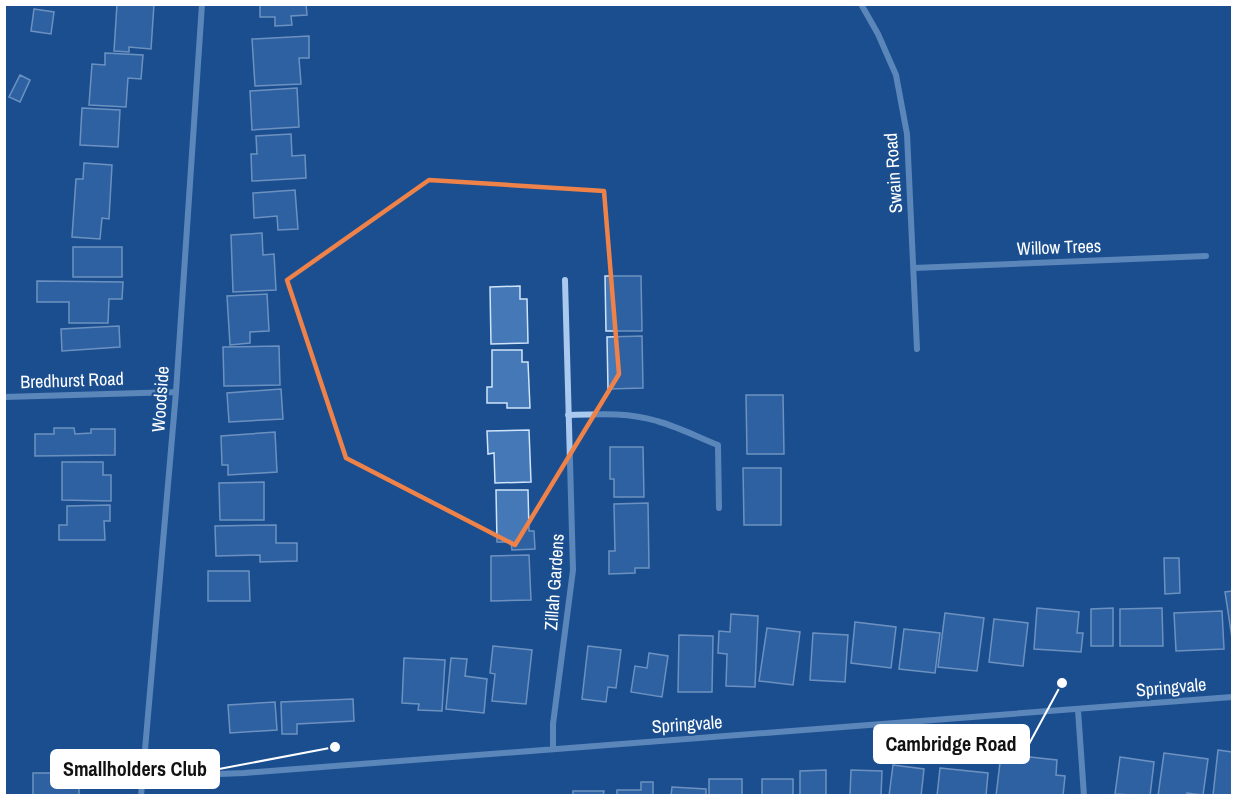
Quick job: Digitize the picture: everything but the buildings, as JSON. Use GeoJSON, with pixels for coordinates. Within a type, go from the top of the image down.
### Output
{"type":"FeatureCollection","features":[{"type":"Feature","properties":{"kind":"street","name":"Woodside"},"geometry":{"type":"LineString","coordinates":[[141,795],[176,392],[202,4]]}},
{"type":"Feature","properties":{"kind":"street","name":"Swain Road"},"geometry":{"type":"LineString","coordinates":[[861,4],[878,34],[896,75],[907,135],[917,349]]}},
{"type":"Feature","properties":{"kind":"street","name":"Willow Trees"},"geometry":{"type":"LineString","coordinates":[[914,268],[1206,256]]}},
{"type":"Feature","properties":{"kind":"street","name":"Zillah Gardens"},"geometry":{"type":"LineString","coordinates":[[553,749],[553,724],[573,570],[565,279]]}},
{"type":"Feature","properties":{"kind":"street","name":"Bredhurst Road"},"geometry":{"type":"LineString","coordinates":[[4,397],[176,392]]}},
{"type":"Feature","properties":{"kind":"street"},"geometry":{"type":"LineString","coordinates":[[568,415],[635,416],[658,421],[718,445],[719,508]]}},
{"type":"Feature","properties":{"kind":"street","name":"Springvale"},"geometry":{"type":"LineString","coordinates":[[143,777],[244,773],[1078,710],[1233,696]]}},
{"type":"Feature","properties":{"kind":"street"},"geometry":{"type":"LineString","coordinates":[[1078,710],[1084,795]]}},
{"type":"Feature","properties":{"kind":"highlighted area"},"geometry":{"type":"Polygon","coordinates":[[[429,180],[604,191],[619,374],[515,545],[346,458],[287,280],[429,180]]]}},
{"type":"Feature","properties":{"kind":"place","name":"Cambridge Road"},"geometry":{"type":"Point","coordinates":[1062,683]}},
{"type":"Feature","properties":{"kind":"place","name":"Smallholders Club"},"geometry":{"type":"Point","coordinates":[335,747]}}]}
